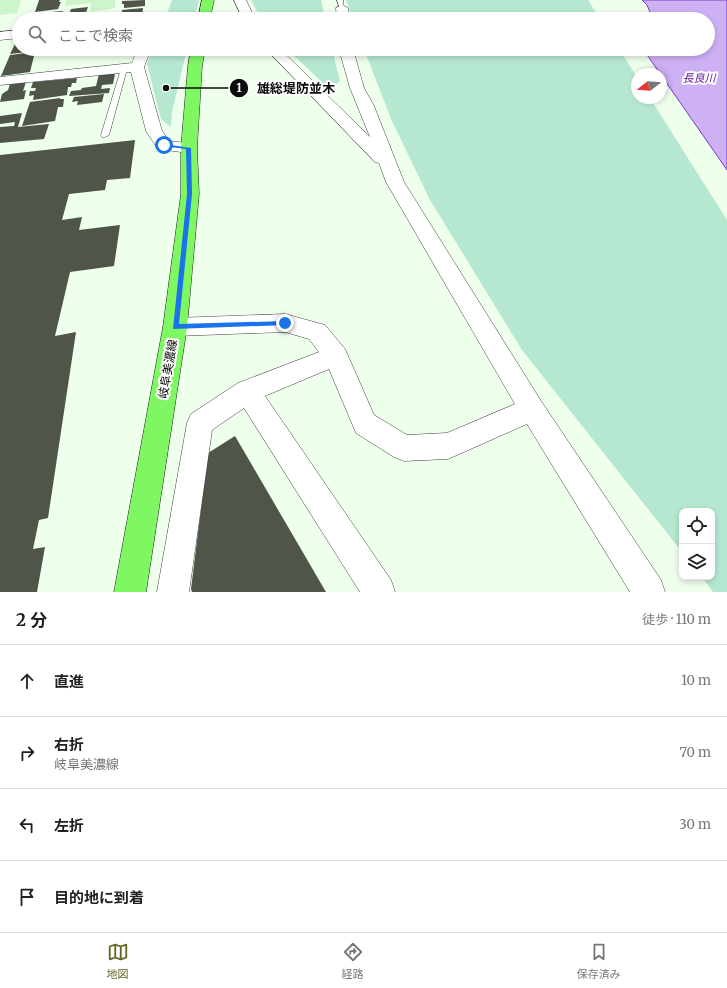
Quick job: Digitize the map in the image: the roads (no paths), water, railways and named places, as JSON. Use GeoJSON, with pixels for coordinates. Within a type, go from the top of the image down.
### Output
{"type":"FeatureCollection","features":[{"type":"Feature","properties":{"kind":"main road"},"geometry":{"type":"LineString","coordinates":[[205,12],[208,0]]}},
{"type":"Feature","properties":{"kind":"main road","name":"岐阜美濃線"},"geometry":{"type":"LineString","coordinates":[[130,592],[175,327],[190,194],[189,148],[197,56]]}},
{"type":"Feature","properties":{"kind":"street"},"geometry":{"type":"LineString","coordinates":[[240,0],[246,12]]}},
{"type":"Feature","properties":{"kind":"street"},"geometry":{"type":"LineString","coordinates":[[0,36],[12,35]]}},
{"type":"Feature","properties":{"kind":"street"},"geometry":{"type":"LineString","coordinates":[[0,81],[131,68],[139,56]]}},
{"type":"Feature","properties":{"kind":"street"},"geometry":{"type":"LineString","coordinates":[[280,56],[386,163]]}},
{"type":"Feature","properties":{"kind":"street"},"geometry":{"type":"LineString","coordinates":[[348,56],[357,88],[366,106],[386,163],[395,182],[532,409],[649,592]]}},
{"type":"Feature","properties":{"kind":"street"},"geometry":{"type":"LineString","coordinates":[[131,68],[154,131],[164,145],[189,148]]}},
{"type":"Feature","properties":{"kind":"street"},"geometry":{"type":"LineString","coordinates":[[175,327],[285,323],[318,332],[336,356],[365,424],[404,448],[448,446],[532,409]]}},
{"type":"Feature","properties":{"kind":"street"},"geometry":{"type":"LineString","coordinates":[[173,592],[200,423],[247,390],[336,356]]}},
{"type":"Feature","properties":{"kind":"street"},"geometry":{"type":"LineString","coordinates":[[247,390],[379,592]]}},
{"type":"Feature","properties":{"kind":"lane"},"geometry":{"type":"LineString","coordinates":[[105,135],[131,68]]}},
{"type":"Feature","properties":{"kind":"water","name":"長良川"},"geometry":{"type":"Polygon","coordinates":[[[642,0],[727,0],[727,170],[667,84],[667,68],[656,68],[648,56],[715,56],[715,12],[650,12],[647,5],[642,0]]]}},
{"type":"Feature","properties":{"kind":"place","name":"雄総堤防並木"},"geometry":{"type":"Point","coordinates":[166,88]}}]}
